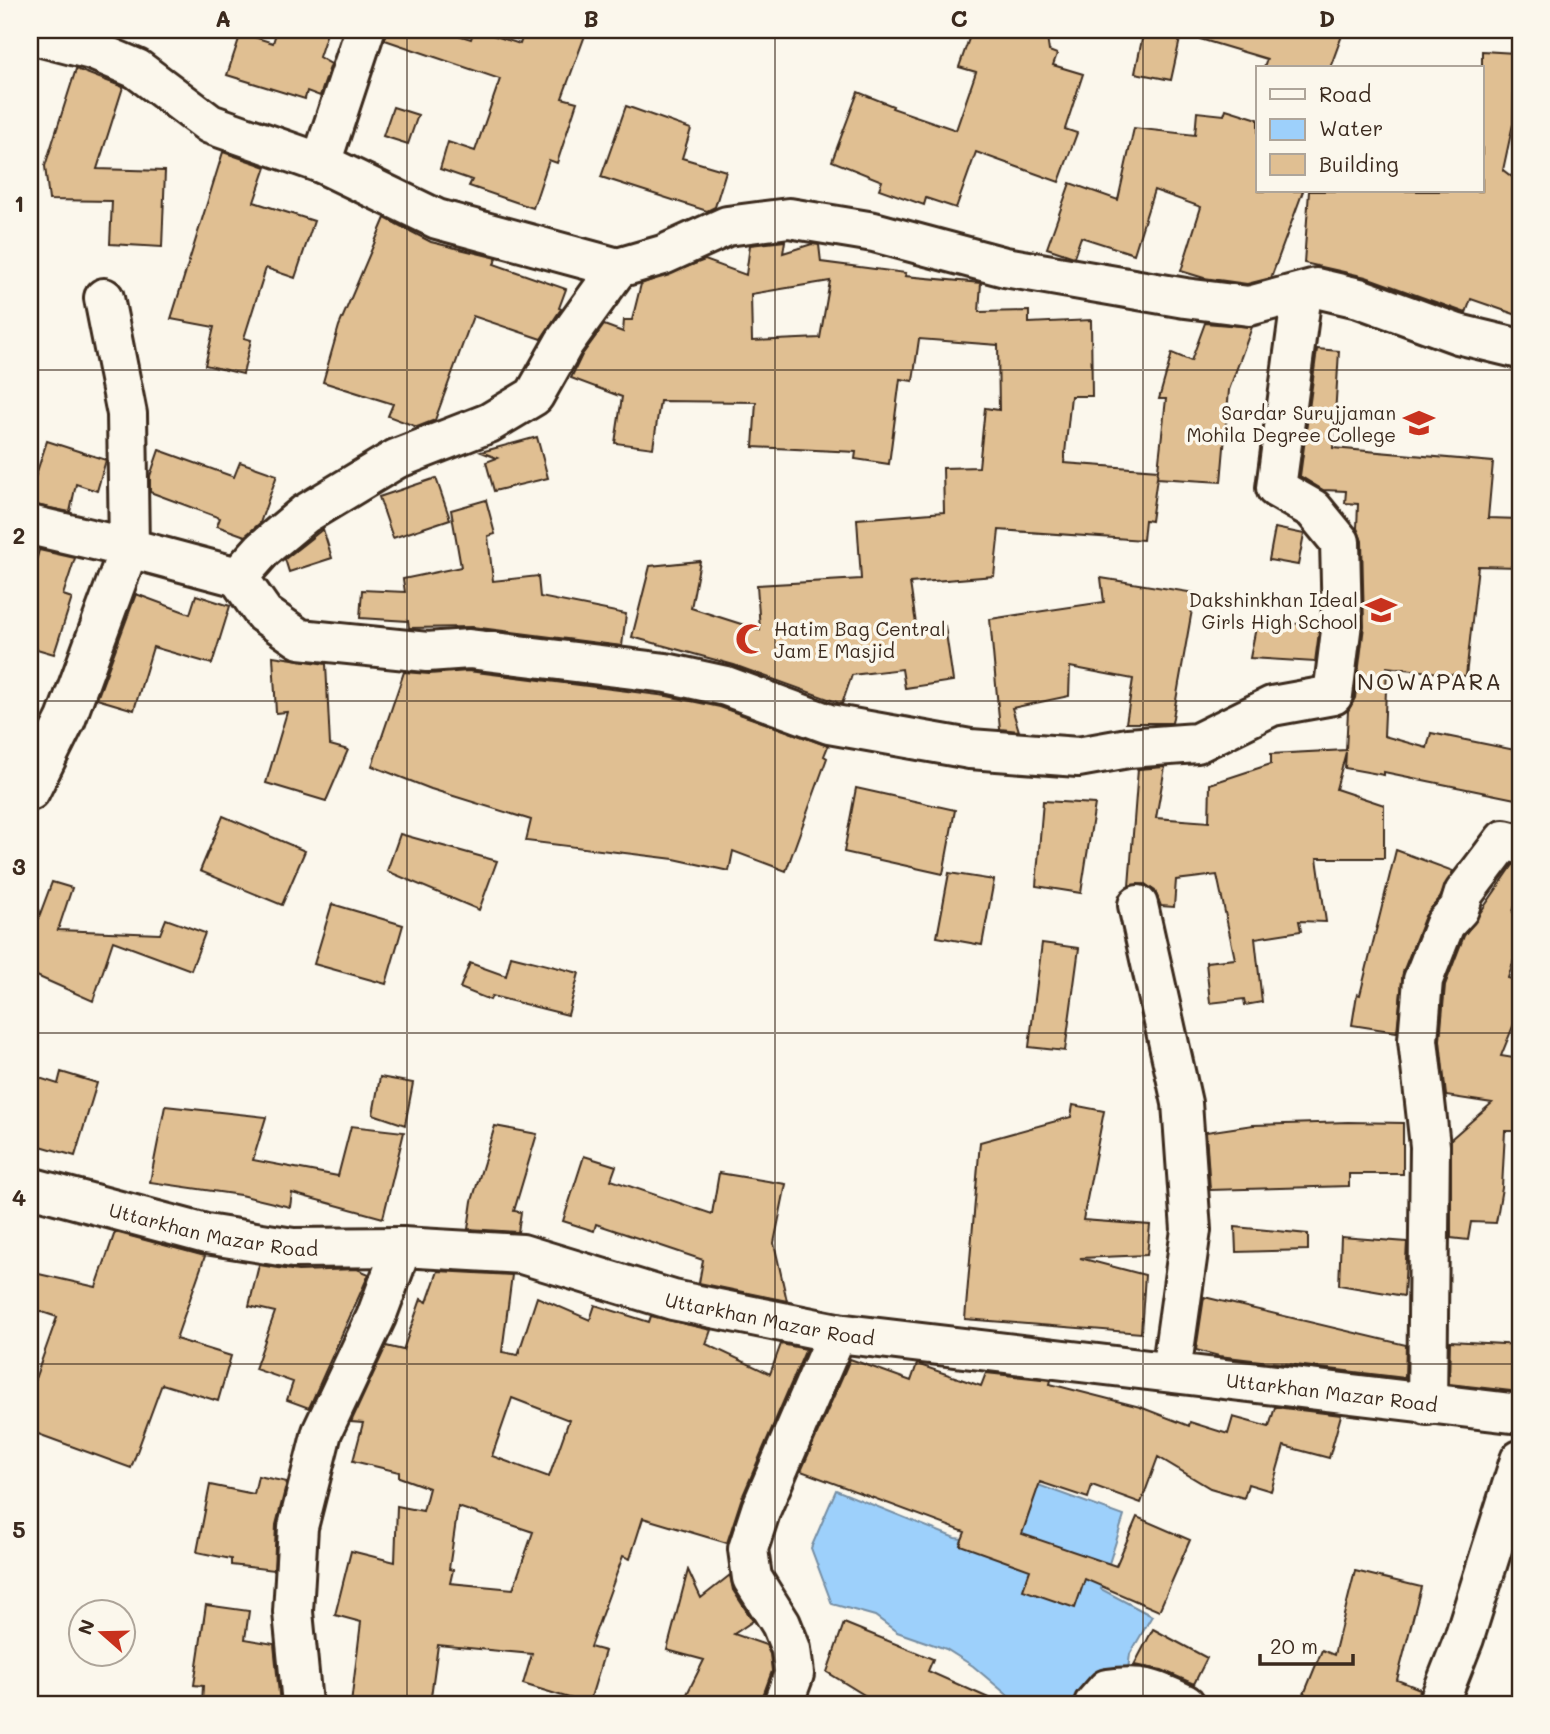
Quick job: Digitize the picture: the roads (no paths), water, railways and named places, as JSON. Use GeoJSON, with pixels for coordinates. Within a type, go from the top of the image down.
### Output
{"type":"FeatureCollection","features":[{"type":"Feature","properties":{"kind":"street"},"geometry":{"type":"LineString","coordinates":[[321,163],[365,30]]}},
{"type":"Feature","properties":{"kind":"street"},"geometry":{"type":"LineString","coordinates":[[30,34],[92,50],[137,69],[210,124],[321,163],[438,219],[618,268],[663,255],[727,226],[789,218],[874,232],[1005,267],[1185,298],[1249,306],[1317,288],[1359,298],[1458,334],[1520,349]]}},
{"type":"Feature","properties":{"kind":"street"},"geometry":{"type":"LineString","coordinates":[[238,577],[263,549],[305,514],[396,459],[489,423],[534,396],[564,343],[618,268]]}},
{"type":"Feature","properties":{"kind":"street"},"geometry":{"type":"LineString","coordinates":[[30,525],[238,577],[264,614],[300,639],[426,652],[469,649],[666,673],[726,686],[830,724],[970,749],[1078,757],[1128,748],[1197,743],[1272,706],[1333,695],[1342,623],[1340,542],[1313,509],[1276,488],[1302,293]]}},
{"type":"Feature","properties":{"kind":"street"},"geometry":{"type":"LineString","coordinates":[[30,791],[66,719],[129,548],[127,414],[104,298]]}},
{"type":"Feature","properties":{"kind":"street"},"geometry":{"type":"LineString","coordinates":[[1427,1405],[1430,1146],[1418,1041],[1423,980],[1446,924],[1459,909],[1464,893],[1504,840],[1520,844]]}},
{"type":"Feature","properties":{"kind":"street"},"geometry":{"type":"LineString","coordinates":[[1138,905],[1182,1102],[1191,1230],[1171,1372]]}},
{"type":"Feature","properties":{"kind":"street","name":"Uttarkhan Mazar Road"},"geometry":{"type":"LineString","coordinates":[[30,1187],[205,1234],[293,1248],[402,1247],[522,1254],[673,1300],[837,1333],[1427,1405],[1520,1413]]}},
{"type":"Feature","properties":{"kind":"street"},"geometry":{"type":"LineString","coordinates":[[302,1704],[293,1612],[298,1527],[322,1432],[376,1317],[402,1247]]}},
{"type":"Feature","properties":{"kind":"street"},"geometry":{"type":"LineString","coordinates":[[783,1704],[794,1674],[790,1648],[781,1624],[752,1578],[748,1549],[761,1509],[837,1333]]}},
{"type":"Feature","properties":{"kind":"street"},"geometry":{"type":"LineString","coordinates":[[1438,1704],[1464,1638],[1520,1460]]}},
{"type":"Feature","properties":{"kind":"street"},"geometry":{"type":"LineString","coordinates":[[1094,1704],[1107,1689],[1130,1686],[1150,1687],[1185,1704]]}},
{"type":"Feature","properties":{"kind":"water"},"geometry":{"type":"Polygon","coordinates":[[[1030,1482],[1124,1516],[1101,1589],[1152,1616],[1130,1654],[1126,1685],[1078,1704],[1018,1704],[973,1666],[946,1649],[897,1632],[875,1616],[832,1604],[811,1548],[836,1490],[955,1538],[1003,1544],[1030,1482]]]}},
{"type":"Feature","properties":{"kind":"place","name":"Sardar Surujjaman Mohila Degree College"},"geometry":{"type":"Point","coordinates":[1419,423]}},
{"type":"Feature","properties":{"kind":"place","name":"Dakshinkhan Ideal Girls High School"},"geometry":{"type":"Point","coordinates":[1381,610]}},
{"type":"Feature","properties":{"kind":"place","name":"Hatim Bag Central Jam E Masjid"},"geometry":{"type":"Point","coordinates":[751,639]}},
{"type":"Feature","properties":{"kind":"district","name":"NOWAPARA"},"geometry":{"type":"Point","coordinates":[1430,681]}}]}
